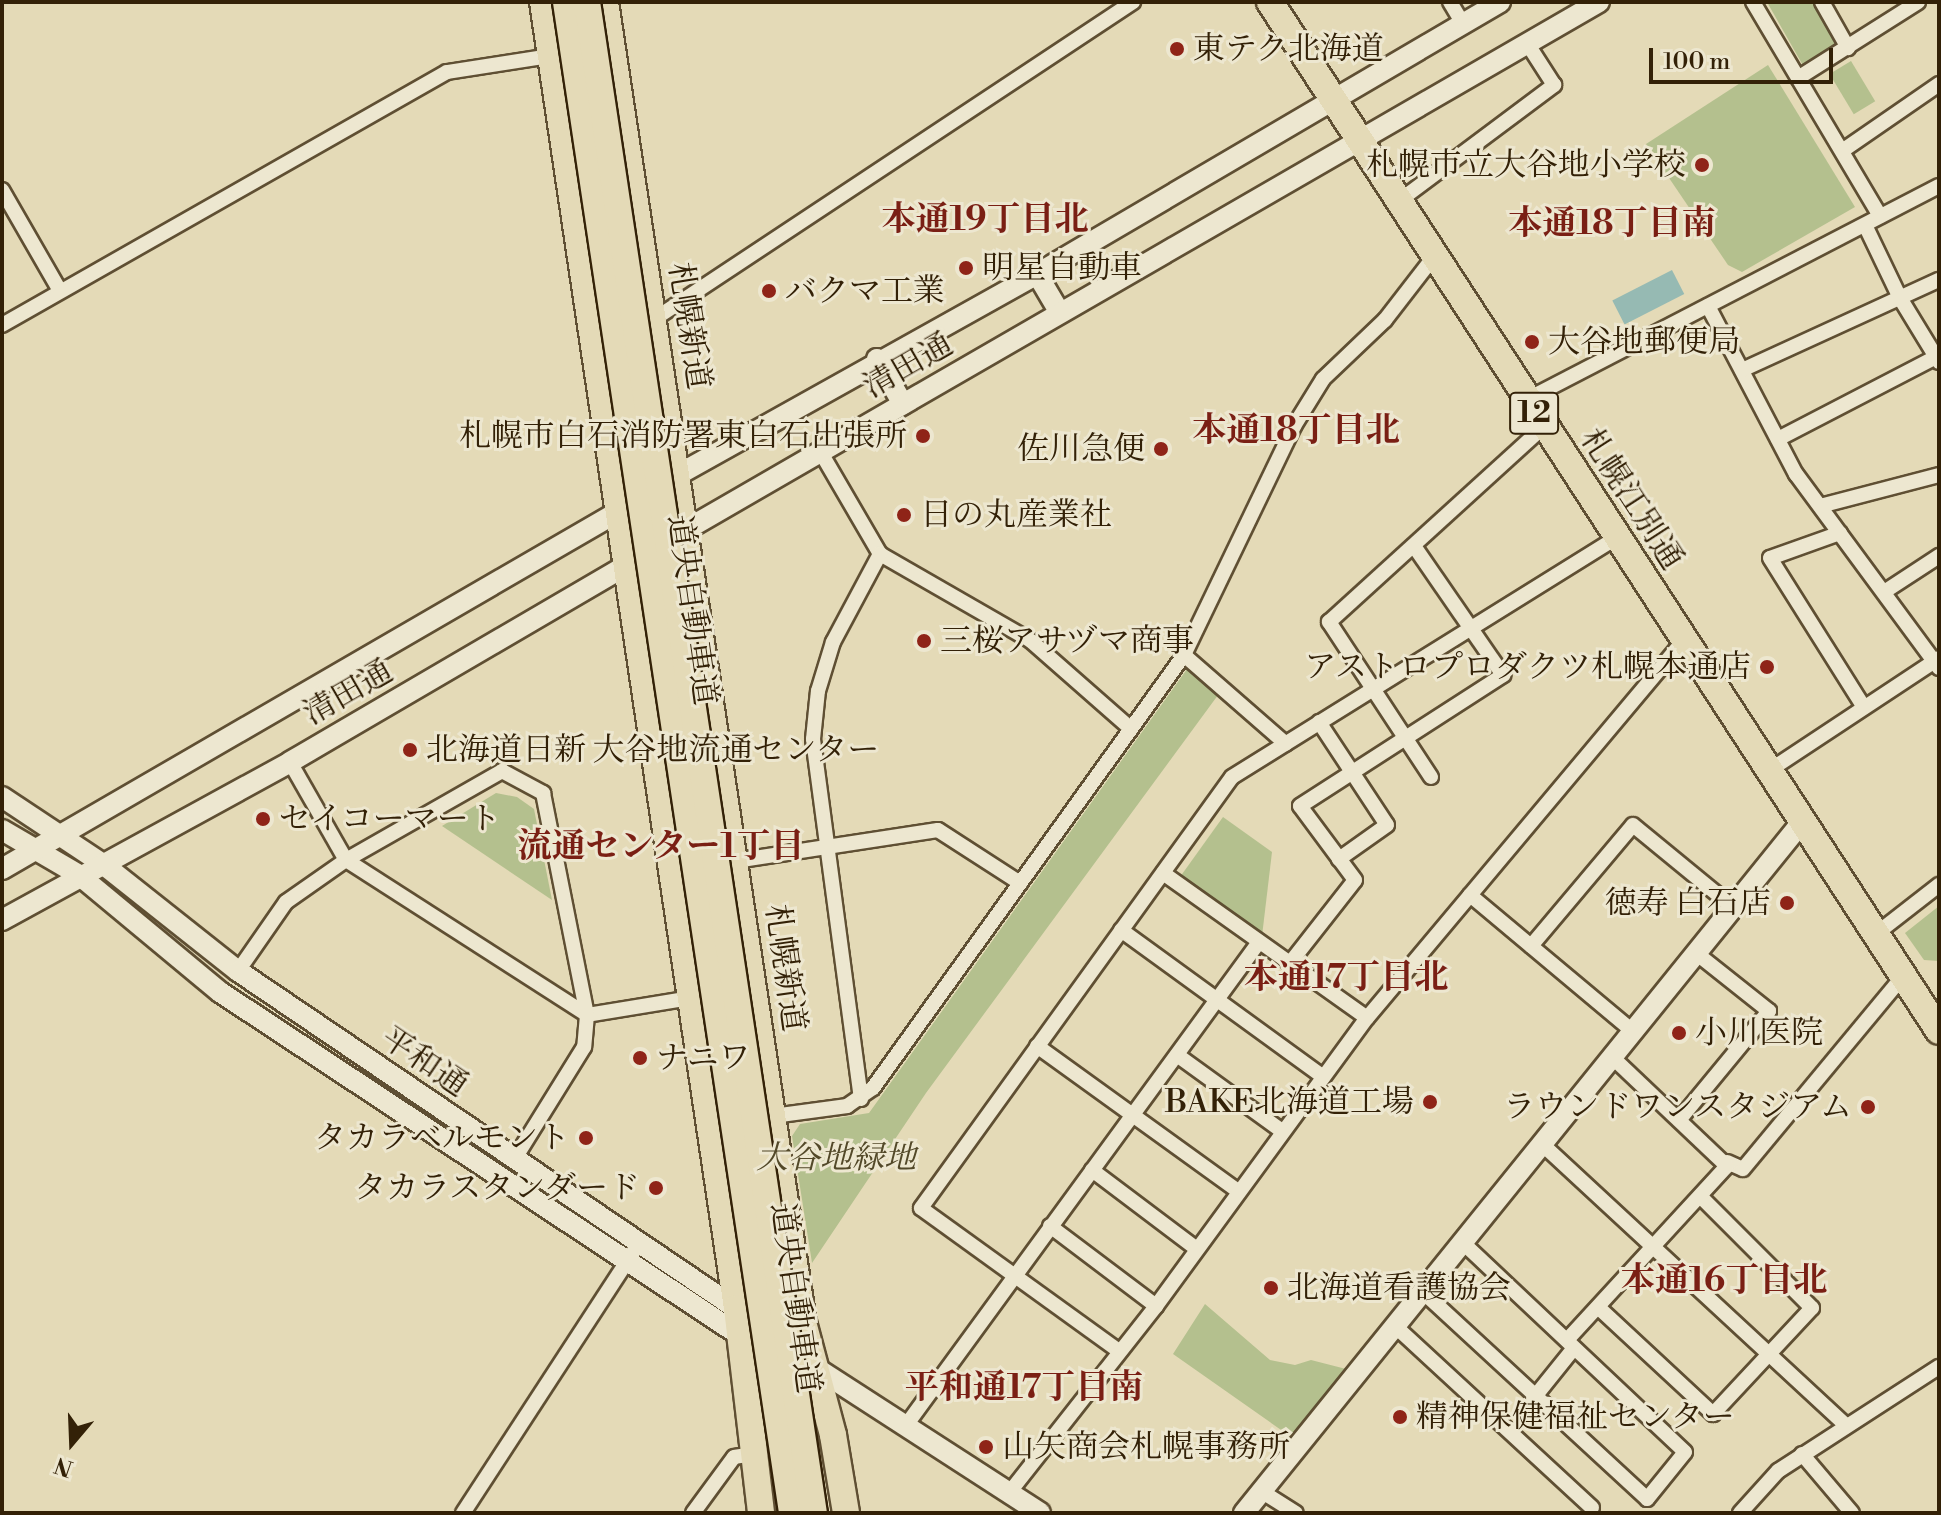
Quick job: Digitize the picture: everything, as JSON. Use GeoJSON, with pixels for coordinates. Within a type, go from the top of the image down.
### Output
{"type":"FeatureCollection","features":[{"type":"Feature","properties":{"kind":"highway"},"geometry":{"type":"LineString","coordinates":[[543,2],[737,1308],[761,1513]]}},
{"type":"Feature","properties":{"kind":"highway","name":"道央自動車道"},"geometry":{"type":"LineString","coordinates":[[566,2],[792,1513]]}},
{"type":"Feature","properties":{"kind":"highway","name":"道央自動車道"},"geometry":{"type":"LineString","coordinates":[[587,2],[814,1513]]}},
{"type":"Feature","properties":{"kind":"highway","name":"札幌新道"},"geometry":{"type":"LineString","coordinates":[[605,2],[803,1322],[833,1435],[846,1513]]}},
{"type":"Feature","properties":{"kind":"highway","name":"札幌江別通"},"geometry":{"type":"LineString","coordinates":[[1270,2],[1767,772],[1939,1031]]}},
{"type":"Feature","properties":{"kind":"highway"},"geometry":{"type":"LineString","coordinates":[[831,1513],[833,1435]]}},
{"type":"Feature","properties":{"kind":"street"},"geometry":{"type":"LineString","coordinates":[[653,320],[1133,2]]}},
{"type":"Feature","properties":{"kind":"street"},"geometry":{"type":"LineString","coordinates":[[1450,2],[1463,24]]}},
{"type":"Feature","properties":{"kind":"street","name":"清田通"},"geometry":{"type":"LineString","coordinates":[[2,869],[617,513],[677,474],[877,359],[1037,274],[1500,2]]}},
{"type":"Feature","properties":{"kind":"street","name":"清田通"},"geometry":{"type":"LineString","coordinates":[[2,920],[79,875],[290,762],[820,451],[1599,2]]}},
{"type":"Feature","properties":{"kind":"street"},"geometry":{"type":"LineString","coordinates":[[1753,2],[1880,216]]}},
{"type":"Feature","properties":{"kind":"street"},"geometry":{"type":"LineString","coordinates":[[1822,2],[1848,48]]}},
{"type":"Feature","properties":{"kind":"street"},"geometry":{"type":"LineString","coordinates":[[1798,78],[1909,6]]}},
{"type":"Feature","properties":{"kind":"street"},"geometry":{"type":"LineString","coordinates":[[1399,201],[1554,85],[1527,43]]}},
{"type":"Feature","properties":{"kind":"street"},"geometry":{"type":"LineString","coordinates":[[2,325],[447,72],[611,47]]}},
{"type":"Feature","properties":{"kind":"street"},"geometry":{"type":"LineString","coordinates":[[1842,151],[1939,84]]}},
{"type":"Feature","properties":{"kind":"street"},"geometry":{"type":"LineString","coordinates":[[1526,400],[1939,186]]}},
{"type":"Feature","properties":{"kind":"street"},"geometry":{"type":"LineString","coordinates":[[2,190],[60,291]]}},
{"type":"Feature","properties":{"kind":"street"},"geometry":{"type":"LineString","coordinates":[[1778,439],[1937,359],[1900,298],[1865,225]]}},
{"type":"Feature","properties":{"kind":"street"},"geometry":{"type":"LineString","coordinates":[[773,1116],[861,1099],[1184,655],[1294,426],[1323,379],[1385,320],[1433,258]]}},
{"type":"Feature","properties":{"kind":"street"},"geometry":{"type":"LineString","coordinates":[[1037,274],[1060,313]]}},
{"type":"Feature","properties":{"kind":"street"},"geometry":{"type":"LineString","coordinates":[[1742,370],[1939,280]]}},
{"type":"Feature","properties":{"kind":"street"},"geometry":{"type":"LineString","coordinates":[[1708,306],[1778,439],[1820,506],[1937,662],[1767,772]]}},
{"type":"Feature","properties":{"kind":"street"},"geometry":{"type":"LineString","coordinates":[[877,359],[903,404]]}},
{"type":"Feature","properties":{"kind":"street"},"geometry":{"type":"LineString","coordinates":[[1431,777],[1329,622],[1543,427]]}},
{"type":"Feature","properties":{"kind":"street"},"geometry":{"type":"LineString","coordinates":[[820,451],[880,554],[1031,641],[1131,729]]}},
{"type":"Feature","properties":{"kind":"street"},"geometry":{"type":"LineString","coordinates":[[1820,506],[1939,475]]}},
{"type":"Feature","properties":{"kind":"street"},"geometry":{"type":"LineString","coordinates":[[1840,533],[1770,558],[1864,707]]}},
{"type":"Feature","properties":{"kind":"street"},"geometry":{"type":"LineString","coordinates":[[1119,1351],[921,1208],[1232,777],[1472,623],[1616,538]]}},
{"type":"Feature","properties":{"kind":"street"},"geometry":{"type":"LineString","coordinates":[[1290,963],[1355,880],[1300,806],[1503,675],[1472,623],[1414,546]]}},
{"type":"Feature","properties":{"kind":"street"},"geometry":{"type":"LineString","coordinates":[[861,1099],[812,764],[818,691],[833,642],[880,554]]}},
{"type":"Feature","properties":{"kind":"street"},"geometry":{"type":"LineString","coordinates":[[1884,592],[1939,556]]}},
{"type":"Feature","properties":{"kind":"street"},"geometry":{"type":"LineString","coordinates":[[1009,1493],[1156,1306],[1367,1018],[1684,640]]}},
{"type":"Feature","properties":{"kind":"street"},"geometry":{"type":"LineString","coordinates":[[1184,655],[1286,744]]}},
{"type":"Feature","properties":{"kind":"street"},"geometry":{"type":"LineString","coordinates":[[1319,722],[1387,825],[1339,859]]}},
{"type":"Feature","properties":{"kind":"street"},"geometry":{"type":"LineString","coordinates":[[290,762],[346,860],[587,1015],[691,998]]}},
{"type":"Feature","properties":{"kind":"street"},"geometry":{"type":"LineString","coordinates":[[238,971],[286,902],[346,860],[502,771],[543,793],[587,1015],[584,1047],[514,1160]]}},
{"type":"Feature","properties":{"kind":"street","name":"平和通"},"geometry":{"type":"LineString","coordinates":[[2,797],[103,864],[238,971],[638,1245],[737,1308],[816,1369],[907,1424],[1040,1513]]}},
{"type":"Feature","properties":{"kind":"street"},"geometry":{"type":"LineString","coordinates":[[1244,1513],[1802,822]]}},
{"type":"Feature","properties":{"kind":"street"},"geometry":{"type":"LineString","coordinates":[[1531,946],[1633,825],[1734,908]]}},
{"type":"Feature","properties":{"kind":"street","name":"平和通"},"geometry":{"type":"LineString","coordinates":[[2,830],[79,875],[220,992],[741,1339],[816,1369]]}},
{"type":"Feature","properties":{"kind":"street"},"geometry":{"type":"LineString","coordinates":[[735,861],[938,830],[1020,883]]}},
{"type":"Feature","properties":{"kind":"street"},"geometry":{"type":"LineString","coordinates":[[1163,873],[1367,1018]]}},
{"type":"Feature","properties":{"kind":"street"},"geometry":{"type":"LineString","coordinates":[[1876,934],[1939,885]]}},
{"type":"Feature","properties":{"kind":"street"},"geometry":{"type":"LineString","coordinates":[[1470,895],[1634,1032]]}},
{"type":"Feature","properties":{"kind":"street"},"geometry":{"type":"LineString","coordinates":[[1121,930],[1323,1077]]}},
{"type":"Feature","properties":{"kind":"street"},"geometry":{"type":"LineString","coordinates":[[907,1424],[1259,942]]}},
{"type":"Feature","properties":{"kind":"street"},"geometry":{"type":"LineString","coordinates":[[1680,1119],[1769,1011],[1697,954]]}},
{"type":"Feature","properties":{"kind":"street"},"geometry":{"type":"LineString","coordinates":[[1613,1058],[1727,1162],[1743,1169],[1903,976]]}},
{"type":"Feature","properties":{"kind":"street"},"geometry":{"type":"LineString","coordinates":[[1037,1046],[1135,1113],[1238,1191]]}},
{"type":"Feature","properties":{"kind":"street"},"geometry":{"type":"LineString","coordinates":[[1177,1055],[1282,1131]]}},
{"type":"Feature","properties":{"kind":"street"},"geometry":{"type":"LineString","coordinates":[[1542,1144],[1655,1245],[1846,1426]]}},
{"type":"Feature","properties":{"kind":"street"},"geometry":{"type":"LineString","coordinates":[[1533,1399],[1599,1308],[1727,1162]]}},
{"type":"Feature","properties":{"kind":"street"},"geometry":{"type":"LineString","coordinates":[[1092,1170],[1197,1249]]}},
{"type":"Feature","properties":{"kind":"street"},"geometry":{"type":"LineString","coordinates":[[1599,1308],[1713,1414],[1812,1308],[1700,1196]]}},
{"type":"Feature","properties":{"kind":"street"},"geometry":{"type":"LineString","coordinates":[[1050,1226],[1156,1306]]}},
{"type":"Feature","properties":{"kind":"street"},"geometry":{"type":"LineString","coordinates":[[1423,1292],[1533,1399],[1647,1499],[1685,1452],[1463,1243]]}},
{"type":"Feature","properties":{"kind":"street"},"geometry":{"type":"LineString","coordinates":[[463,1513],[638,1245]]}},
{"type":"Feature","properties":{"kind":"street"},"geometry":{"type":"LineString","coordinates":[[1395,1326],[1592,1508]]}},
{"type":"Feature","properties":{"kind":"street"},"geometry":{"type":"LineString","coordinates":[[1740,1513],[1778,1471],[1939,1367]]}},
{"type":"Feature","properties":{"kind":"street"},"geometry":{"type":"LineString","coordinates":[[693,1513],[734,1457],[754,1454]]}},
{"type":"Feature","properties":{"kind":"street"},"geometry":{"type":"LineString","coordinates":[[1802,1454],[1852,1513]]}},
{"type":"Feature","properties":{"kind":"street"},"geometry":{"type":"LineString","coordinates":[[1261,1491],[1296,1513]]}},
{"type":"Feature","properties":{"kind":"green space"},"geometry":{"type":"Polygon","coordinates":[[[1767,2],[1816,2],[1842,48],[1805,69],[1767,2]]]}},
{"type":"Feature","properties":{"kind":"green space"},"geometry":{"type":"Polygon","coordinates":[[[1851,61],[1875,101],[1854,114],[1830,74],[1851,61]]]}},
{"type":"Feature","properties":{"kind":"green space"},"geometry":{"type":"Polygon","coordinates":[[[1768,65],[1855,207],[1742,272],[1728,265],[1646,144],[1768,65]]]}},
{"type":"Feature","properties":{"kind":"green space","name":"大谷地緑地"},"geometry":{"type":"Polygon","coordinates":[[[1190,665],[1221,691],[926,1093],[812,1263],[792,1136],[800,1124],[869,1113],[1190,665]]]}},
{"type":"Feature","properties":{"kind":"green space"},"geometry":{"type":"Polygon","coordinates":[[[496,793],[517,797],[534,809],[552,900],[442,826],[496,793]]]}},
{"type":"Feature","properties":{"kind":"green space"},"geometry":{"type":"Polygon","coordinates":[[[1223,817],[1272,852],[1262,936],[1180,877],[1223,817]]]}},
{"type":"Feature","properties":{"kind":"green space"},"geometry":{"type":"Polygon","coordinates":[[[1939,906],[1939,961],[1924,960],[1905,933],[1939,906]]]}},
{"type":"Feature","properties":{"kind":"green space"},"geometry":{"type":"Polygon","coordinates":[[[1205,1304],[1270,1360],[1295,1365],[1311,1360],[1350,1370],[1294,1439],[1173,1354],[1205,1304]]]}},
{"type":"Feature","properties":{"kind":"water"},"geometry":{"type":"Polygon","coordinates":[[[1672,270],[1684,294],[1625,324],[1612,300],[1672,270]]]}},
{"type":"Feature","properties":{"kind":"place","name":"東テク北海道"},"geometry":{"type":"Point","coordinates":[1177,49]}},
{"type":"Feature","properties":{"kind":"place","name":"札幌市立大谷地小学校"},"geometry":{"type":"Point","coordinates":[1702,165]}},
{"type":"Feature","properties":{"kind":"place","name":"明星自動車"},"geometry":{"type":"Point","coordinates":[966,268]}},
{"type":"Feature","properties":{"kind":"place","name":"バクマ工業"},"geometry":{"type":"Point","coordinates":[769,291]}},
{"type":"Feature","properties":{"kind":"place","name":"大谷地郵便局"},"geometry":{"type":"Point","coordinates":[1532,342]}},
{"type":"Feature","properties":{"kind":"place","name":"札幌市白石消防署東白石出張所"},"geometry":{"type":"Point","coordinates":[923,436]}},
{"type":"Feature","properties":{"kind":"place","name":"佐川急便"},"geometry":{"type":"Point","coordinates":[1161,449]}},
{"type":"Feature","properties":{"kind":"place","name":"日の丸産業社"},"geometry":{"type":"Point","coordinates":[904,515]}},
{"type":"Feature","properties":{"kind":"place","name":"三桜アサヅマ商事"},"geometry":{"type":"Point","coordinates":[924,641]}},
{"type":"Feature","properties":{"kind":"place","name":"アストロプロダクツ札幌本通店"},"geometry":{"type":"Point","coordinates":[1767,667]}},
{"type":"Feature","properties":{"kind":"place","name":"北海道日新 大谷地流通センター"},"geometry":{"type":"Point","coordinates":[410,750]}},
{"type":"Feature","properties":{"kind":"place","name":"セイコーマート"},"geometry":{"type":"Point","coordinates":[263,819]}},
{"type":"Feature","properties":{"kind":"place","name":"徳寿 白石店"},"geometry":{"type":"Point","coordinates":[1787,903]}},
{"type":"Feature","properties":{"kind":"place","name":"小川医院"},"geometry":{"type":"Point","coordinates":[1679,1033]}},
{"type":"Feature","properties":{"kind":"place","name":"ナニワ"},"geometry":{"type":"Point","coordinates":[640,1058]}},
{"type":"Feature","properties":{"kind":"place","name":"BAKE北海道工場"},"geometry":{"type":"Point","coordinates":[1430,1102]}},
{"type":"Feature","properties":{"kind":"place","name":"ラウンドワンスタジアム"},"geometry":{"type":"Point","coordinates":[1868,1107]}},
{"type":"Feature","properties":{"kind":"place","name":"タカラベルモント"},"geometry":{"type":"Point","coordinates":[586,1138]}},
{"type":"Feature","properties":{"kind":"place","name":"タカラスタンダード"},"geometry":{"type":"Point","coordinates":[656,1188]}},
{"type":"Feature","properties":{"kind":"place","name":"北海道看護協会"},"geometry":{"type":"Point","coordinates":[1271,1288]}},
{"type":"Feature","properties":{"kind":"place","name":"精神保健福祉センター"},"geometry":{"type":"Point","coordinates":[1400,1417]}},
{"type":"Feature","properties":{"kind":"place","name":"山矢商会札幌事務所"},"geometry":{"type":"Point","coordinates":[986,1447]}},
{"type":"Feature","properties":{"kind":"district","name":"本通19丁目北"},"geometry":{"type":"Point","coordinates":[985,221]}},
{"type":"Feature","properties":{"kind":"district","name":"本通18丁目南"},"geometry":{"type":"Point","coordinates":[1612,225]}},
{"type":"Feature","properties":{"kind":"district","name":"本通18丁目北"},"geometry":{"type":"Point","coordinates":[1296,432]}},
{"type":"Feature","properties":{"kind":"district","name":"流通センター1丁目"},"geometry":{"type":"Point","coordinates":[661,848]}},
{"type":"Feature","properties":{"kind":"district","name":"本通17丁目北"},"geometry":{"type":"Point","coordinates":[1346,979]}},
{"type":"Feature","properties":{"kind":"district","name":"本通16丁目北"},"geometry":{"type":"Point","coordinates":[1724,1282]}},
{"type":"Feature","properties":{"kind":"district","name":"平和通17丁目南"},"geometry":{"type":"Point","coordinates":[1024,1389]}}]}
